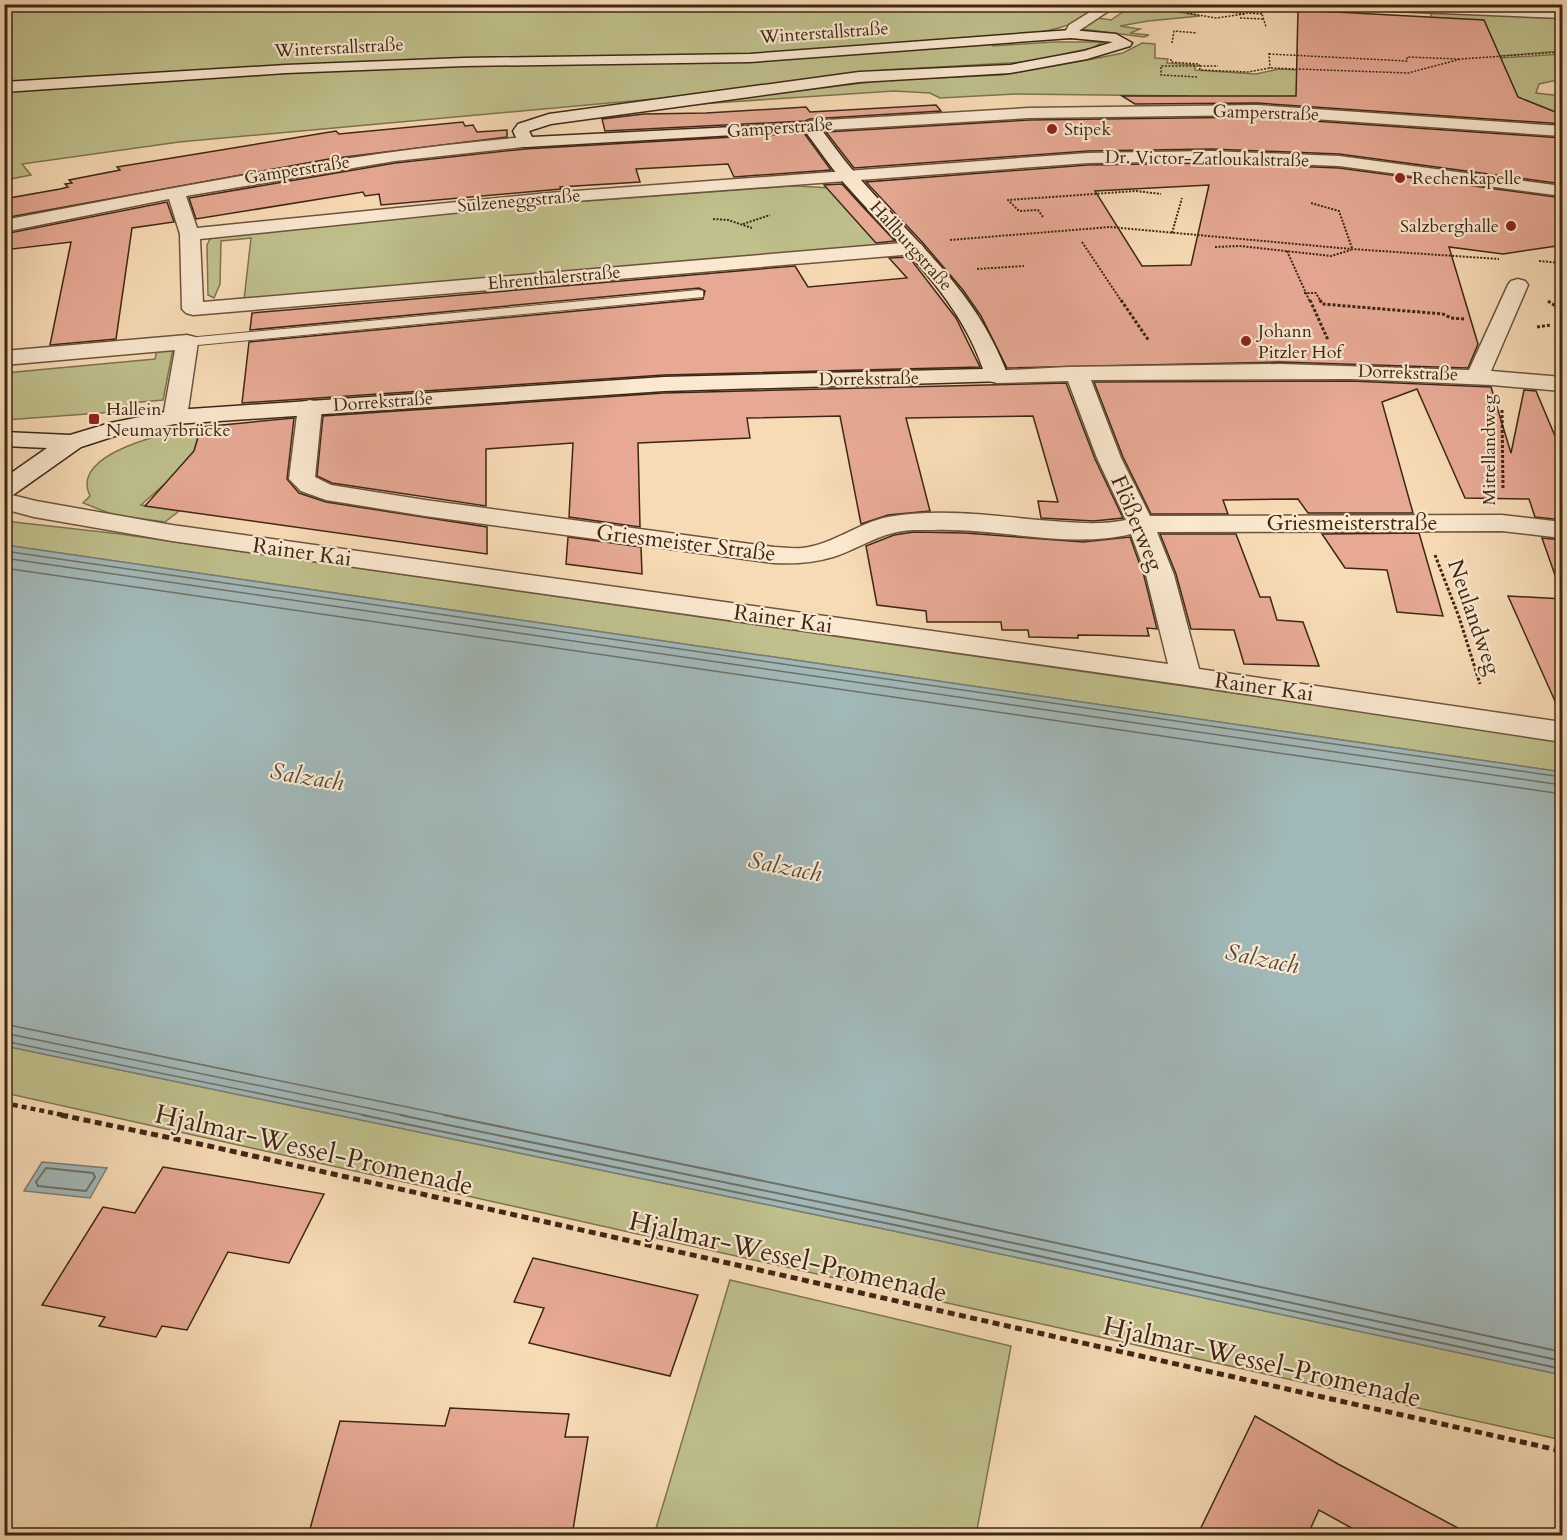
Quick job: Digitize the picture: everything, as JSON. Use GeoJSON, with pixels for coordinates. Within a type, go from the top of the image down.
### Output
{"type":"FeatureCollection","features":[{"type":"Feature","properties":{"kind":"street"},"geometry":{"type":"LineString","coordinates":[[1071,34],[1074,28],[1113,4]]}},
{"type":"Feature","properties":{"kind":"street"},"geometry":{"type":"LineString","coordinates":[[1323,5],[1563,14]]}},
{"type":"Feature","properties":{"kind":"street","name":"Winterstallstraße"},"geometry":{"type":"LineString","coordinates":[[4,87],[286,69],[464,62],[750,58],[1071,34],[1116,38],[1125,43],[1087,55],[1011,69],[859,77],[549,119],[524,127],[521,131],[526,142]]}},
{"type":"Feature","properties":{"kind":"street","name":"Gamperstraße"},"geometry":{"type":"LineString","coordinates":[[4,226],[176,192],[394,155],[526,142],[946,116],[1122,110],[1257,110],[1563,131]]}},
{"type":"Feature","properties":{"kind":"street"},"geometry":{"type":"LineString","coordinates":[[1318,115],[1339,161]]}},
{"type":"Feature","properties":{"kind":"street","name":"Hallburgstraße"},"geometry":{"type":"LineString","coordinates":[[810,126],[849,177],[949,287],[986,345],[997,376]]}},
{"type":"Feature","properties":{"kind":"street","name":"Dr. Victor-Zatloukalstraße"},"geometry":{"type":"LineString","coordinates":[[849,177],[1017,162],[1088,158],[1211,156],[1339,161],[1563,191]]}},
{"type":"Feature","properties":{"kind":"street","name":"Sulzeneggstraße"},"geometry":{"type":"LineString","coordinates":[[190,234],[548,198],[849,177]]}},
{"type":"Feature","properties":{"kind":"street"},"geometry":{"type":"LineString","coordinates":[[176,192],[190,234]]}},
{"type":"Feature","properties":{"kind":"street","name":"Ehrenthalerstraße"},"geometry":{"type":"LineString","coordinates":[[190,234],[193,309],[914,248]]}},
{"type":"Feature","properties":{"kind":"street"},"geometry":{"type":"LineString","coordinates":[[1478,375],[1518,285]]}},
{"type":"Feature","properties":{"kind":"street"},"geometry":{"type":"LineString","coordinates":[[4,358],[188,342],[175,417]]}},
{"type":"Feature","properties":{"kind":"street","name":"Dorrekstraße"},"geometry":{"type":"LineString","coordinates":[[72,442],[110,430],[175,417],[664,384],[1077,374],[1343,372],[1478,375],[1563,384]]}},
{"type":"Feature","properties":{"kind":"street","name":"Flößerweg"},"geometry":{"type":"LineString","coordinates":[[1077,374],[1109,458],[1141,524],[1160,575],[1186,676]]}},
{"type":"Feature","properties":{"kind":"street","name":"Griesmeister Straße"},"geometry":{"type":"LineString","coordinates":[[310,407],[302,479],[310,486],[326,492],[424,508],[792,556],[824,551],[888,525],[914,522],[966,521],[1073,531],[1116,530],[1141,524]]}},
{"type":"Feature","properties":{"kind":"street"},"geometry":{"type":"LineString","coordinates":[[4,439],[72,442]]}},
{"type":"Feature","properties":{"kind":"street"},"geometry":{"type":"LineString","coordinates":[[4,490],[72,442]]}},
{"type":"Feature","properties":{"kind":"street","name":"Rainer Kai"},"geometry":{"type":"LineString","coordinates":[[4,501],[34,509],[172,533],[1186,676],[1563,732]]}},
{"type":"Feature","properties":{"kind":"street","name":"Griesmeisterstraße"},"geometry":{"type":"LineString","coordinates":[[1141,524],[1503,523],[1563,530]]}},
{"type":"Feature","properties":{"kind":"lane"},"geometry":{"type":"LineString","coordinates":[[188,342],[699,294]]}},
{"type":"Feature","properties":{"kind":"path"},"geometry":{"type":"LineString","coordinates":[[1218,16],[1217,10],[1221,4]]}},
{"type":"Feature","properties":{"kind":"path"},"geometry":{"type":"LineString","coordinates":[[1263,4],[1262,14],[1266,27]]}},
{"type":"Feature","properties":{"kind":"path"},"geometry":{"type":"LineString","coordinates":[[1246,13],[1239,16],[1187,13],[1217,10],[1262,14]]}},
{"type":"Feature","properties":{"kind":"path"},"geometry":{"type":"LineString","coordinates":[[1234,18],[1263,19]]}},
{"type":"Feature","properties":{"kind":"path"},"geometry":{"type":"LineString","coordinates":[[1173,43],[1174,31],[1197,33]]}},
{"type":"Feature","properties":{"kind":"path"},"geometry":{"type":"LineString","coordinates":[[1270,68],[1269,53],[1407,61],[1407,57],[1422,56],[1461,59],[1563,52]]}},
{"type":"Feature","properties":{"kind":"path"},"geometry":{"type":"LineString","coordinates":[[1171,59],[1171,62],[1199,64],[1200,69],[1248,72],[1270,68],[1390,73],[1434,67],[1461,59]]}},
{"type":"Feature","properties":{"kind":"path"},"geometry":{"type":"LineString","coordinates":[[1430,65],[1434,67]]}},
{"type":"Feature","properties":{"kind":"path"},"geometry":{"type":"LineString","coordinates":[[1199,67],[1218,66]]}},
{"type":"Feature","properties":{"kind":"path"},"geometry":{"type":"LineString","coordinates":[[1043,217],[1038,210],[1019,211],[1008,200],[1136,191],[1161,194]]}},
{"type":"Feature","properties":{"kind":"path"},"geometry":{"type":"LineString","coordinates":[[1172,233],[1182,198]]}},
{"type":"Feature","properties":{"kind":"path"},"geometry":{"type":"LineString","coordinates":[[1311,202],[1339,211],[1353,247],[1351,249]]}},
{"type":"Feature","properties":{"kind":"path"},"geometry":{"type":"LineString","coordinates":[[946,240],[1110,227],[1351,249],[1502,259]]}},
{"type":"Feature","properties":{"kind":"path"},"geometry":{"type":"LineString","coordinates":[[1082,242],[1171,373]]}},
{"type":"Feature","properties":{"kind":"path"},"geometry":{"type":"LineString","coordinates":[[1215,247],[1240,246],[1331,256],[1351,249]]}},
{"type":"Feature","properties":{"kind":"path"},"geometry":{"type":"LineString","coordinates":[[1287,251],[1304,293],[1343,372]]}},
{"type":"Feature","properties":{"kind":"path"},"geometry":{"type":"LineString","coordinates":[[1304,293],[1316,293],[1322,304],[1443,314],[1451,318],[1501,322]]}},
{"type":"Feature","properties":{"kind":"path","name":"Mittellandweg"},"geometry":{"type":"LineString","coordinates":[[1502,378],[1503,523]]}},
{"type":"Feature","properties":{"kind":"path","name":"Neulandweg"},"geometry":{"type":"LineString","coordinates":[[1423,524],[1459,617],[1492,721]]}},
{"type":"Feature","properties":{"kind":"path","name":"Hjalmar-Wessel-Promenade"},"geometry":{"type":"LineString","coordinates":[[4,1102],[209,1146],[1563,1451]]}},
{"type":"Feature","properties":{"kind":"green space"},"geometry":{"type":"Polygon","coordinates":[[[1096,4],[1078,21],[1065,26],[1035,33],[994,38],[990,42],[993,46],[1053,42],[1103,42],[1093,48],[1026,62],[884,70],[675,97],[179,142],[22,164],[31,175],[5,180],[5,5],[1096,4]]]}},
{"type":"Feature","properties":{"kind":"green space"},"geometry":{"type":"Polygon","coordinates":[[[1133,5],[1186,5],[1179,12],[1200,16],[1120,26],[1140,29],[1130,33],[1149,35],[1144,37],[1082,29],[1098,18],[1111,20],[1133,5]]]}},
{"type":"Feature","properties":{"kind":"green space"},"geometry":{"type":"Polygon","coordinates":[[[1430,12],[1562,17],[1562,51],[1500,56],[1439,36],[1430,12]]]}},
{"type":"Feature","properties":{"kind":"green space"},"geometry":{"type":"Polygon","coordinates":[[[1142,43],[1155,44],[1155,58],[1168,59],[1167,63],[1195,65],[1195,70],[1256,74],[1279,69],[1403,76],[1486,59],[1562,54],[1562,79],[1539,84],[1536,93],[1562,96],[1562,108],[1554,113],[1300,97],[1303,110],[1218,107],[1211,106],[1208,101],[1186,96],[1015,94],[940,98],[930,93],[894,91],[683,105],[887,80],[1002,75],[1123,53],[1142,43]]]}},
{"type":"Feature","properties":{"kind":"green space"},"geometry":{"type":"Polygon","coordinates":[[[793,186],[826,188],[851,195],[870,213],[888,241],[886,245],[244,300],[251,238],[221,241],[220,284],[214,298],[208,295],[207,245],[210,239],[218,236],[464,210],[793,186]]]}},
{"type":"Feature","properties":{"kind":"green space"},"geometry":{"type":"Polygon","coordinates":[[[173,349],[163,400],[130,403],[128,411],[5,420],[5,373],[155,359],[157,350],[173,349]]]}},
{"type":"Feature","properties":{"kind":"green space"},"geometry":{"type":"Polygon","coordinates":[[[201,427],[194,451],[168,481],[141,505],[179,511],[165,522],[114,515],[83,503],[90,496],[87,481],[94,467],[108,456],[148,439],[201,427]]]}},
{"type":"Feature","properties":{"kind":"green space"},"geometry":{"type":"Polygon","coordinates":[[[5,521],[120,534],[1562,740],[1562,772],[5,545],[5,521]]]}},
{"type":"Feature","properties":{"kind":"green space"},"geometry":{"type":"Polygon","coordinates":[[[5,1046],[894,1231],[1562,1375],[1562,1440],[5,1093],[5,1046]]]}},
{"type":"Feature","properties":{"kind":"green space"},"geometry":{"type":"Polygon","coordinates":[[[730,1280],[1011,1346],[976,1535],[654,1535],[730,1280]]]}},
{"type":"Feature","properties":{"kind":"water","name":"Salzach"},"geometry":{"type":"Polygon","coordinates":[[[5,545],[1562,772],[1562,1375],[894,1231],[5,1046],[5,545]]]}},
{"type":"Feature","properties":{"kind":"water"},"geometry":{"type":"Polygon","coordinates":[[[42,1162],[107,1168],[90,1198],[24,1191],[42,1162]]]}},
{"type":"Feature","properties":{"kind":"building"},"geometry":{"type":"Polygon","coordinates":[[[1298,10],[1484,20],[1518,97],[1563,115],[1563,124],[1257,103],[1135,104],[1122,96],[1296,96],[1298,10]]]}},
{"type":"Feature","properties":{"kind":"building"},"geometry":{"type":"Polygon","coordinates":[[[936,105],[941,111],[805,121],[605,131],[602,119],[644,114],[806,107],[810,112],[936,105]]]}},
{"type":"Feature","properties":{"kind":"building"},"geometry":{"type":"Polygon","coordinates":[[[1257,117],[1563,138],[1563,184],[1339,154],[1211,149],[1088,151],[854,168],[826,132],[1029,120],[1257,117]]]}},
{"type":"Feature","properties":{"kind":"building"},"geometry":{"type":"Polygon","coordinates":[[[463,122],[465,126],[473,125],[477,132],[507,130],[507,137],[329,159],[4,218],[4,199],[68,187],[65,184],[72,183],[69,180],[120,170],[117,167],[336,131],[339,134],[463,122]]]}},
{"type":"Feature","properties":{"kind":"building"},"geometry":{"type":"Polygon","coordinates":[[[804,133],[831,170],[734,177],[728,164],[636,169],[640,182],[560,187],[561,189],[381,205],[379,194],[365,196],[363,192],[196,219],[189,198],[395,163],[525,149],[804,133]]]}},
{"type":"Feature","properties":{"kind":"building"},"geometry":{"type":"Polygon","coordinates":[[[1211,163],[1339,168],[1563,198],[1563,245],[1503,254],[1449,247],[1478,344],[1468,368],[1280,362],[1007,368],[981,316],[963,290],[866,182],[1088,165],[1211,163]],[[1209,185],[1095,191],[1142,266],[1191,265],[1209,185]]]}},
{"type":"Feature","properties":{"kind":"building"},"geometry":{"type":"Polygon","coordinates":[[[842,184],[895,241],[876,243],[824,185],[842,184]]]}},
{"type":"Feature","properties":{"kind":"building"},"geometry":{"type":"Polygon","coordinates":[[[167,202],[174,222],[132,228],[116,339],[50,345],[71,242],[4,250],[4,234],[167,202]]]}},
{"type":"Feature","properties":{"kind":"building"},"geometry":{"type":"Polygon","coordinates":[[[909,257],[956,318],[980,367],[664,375],[242,403],[249,342],[703,299],[705,291],[699,288],[250,330],[252,313],[795,266],[808,287],[907,278],[889,258],[909,257]]]}},
{"type":"Feature","properties":{"kind":"building"},"geometry":{"type":"Polygon","coordinates":[[[1351,381],[1491,387],[1511,453],[1524,390],[1536,391],[1563,455],[1563,520],[1535,517],[1529,499],[1465,498],[1417,389],[1382,402],[1413,513],[1308,513],[1298,499],[1223,500],[1228,514],[1151,514],[1123,457],[1094,382],[1351,381]]]}},
{"type":"Feature","properties":{"kind":"building"},"geometry":{"type":"Polygon","coordinates":[[[1066,383],[1095,459],[1123,518],[1094,521],[1041,518],[1038,501],[1058,502],[1033,416],[906,418],[930,511],[888,515],[861,524],[840,416],[747,418],[750,438],[638,443],[640,527],[569,517],[573,443],[486,449],[486,506],[332,483],[317,476],[323,416],[664,393],[1066,383]]]}},
{"type":"Feature","properties":{"kind":"building"},"geometry":{"type":"Polygon","coordinates":[[[294,418],[287,479],[299,493],[326,502],[487,527],[487,554],[145,506],[194,451],[201,427],[294,418]]]}},
{"type":"Feature","properties":{"kind":"building"},"geometry":{"type":"Polygon","coordinates":[[[914,532],[965,533],[1083,542],[1130,537],[1144,576],[1157,629],[1147,628],[1149,636],[1029,637],[1028,630],[1002,630],[1001,622],[927,622],[926,611],[877,605],[866,546],[894,535],[914,532]]]}},
{"type":"Feature","properties":{"kind":"building"},"geometry":{"type":"Polygon","coordinates":[[[1419,533],[1443,616],[1397,612],[1387,570],[1345,568],[1322,534],[1419,533]]]}},
{"type":"Feature","properties":{"kind":"building"},"geometry":{"type":"Polygon","coordinates":[[[1160,534],[1236,534],[1260,597],[1270,597],[1277,620],[1303,622],[1319,666],[1244,664],[1234,630],[1191,629],[1176,574],[1160,534]]]}},
{"type":"Feature","properties":{"kind":"building"},"geometry":{"type":"Polygon","coordinates":[[[568,537],[641,547],[642,574],[566,564],[568,537]]]}},
{"type":"Feature","properties":{"kind":"building"},"geometry":{"type":"Polygon","coordinates":[[[1542,538],[1563,540],[1563,577],[1556,578],[1542,538]]]}},
{"type":"Feature","properties":{"kind":"building"},"geometry":{"type":"Polygon","coordinates":[[[1508,596],[1563,599],[1563,719],[1508,596]]]}},
{"type":"Feature","properties":{"kind":"building"},"geometry":{"type":"Polygon","coordinates":[[[163,1167],[324,1194],[289,1263],[228,1252],[187,1330],[162,1326],[156,1337],[99,1326],[105,1317],[42,1305],[103,1207],[135,1213],[163,1167]]]}},
{"type":"Feature","properties":{"kind":"building"},"geometry":{"type":"Polygon","coordinates":[[[533,1258],[698,1295],[670,1376],[529,1343],[544,1308],[514,1302],[533,1258]]]}},
{"type":"Feature","properties":{"kind":"building"},"geometry":{"type":"Polygon","coordinates":[[[450,1408],[569,1414],[565,1437],[588,1437],[572,1536],[308,1536],[340,1421],[445,1426],[450,1408]]]}},
{"type":"Feature","properties":{"kind":"building"},"geometry":{"type":"Polygon","coordinates":[[[1255,1416],[1338,1464],[1473,1536],[1366,1536],[1319,1510],[1307,1536],[1197,1536],[1255,1416]]]}},
{"type":"Feature","properties":{"kind":"place","name":"Stipek"},"geometry":{"type":"Point","coordinates":[1052,129]}},
{"type":"Feature","properties":{"kind":"place","name":"Rechenkapelle"},"geometry":{"type":"Point","coordinates":[1400,178]}},
{"type":"Feature","properties":{"kind":"place","name":"Salzberghalle"},"geometry":{"type":"Point","coordinates":[1511,226]}},
{"type":"Feature","properties":{"kind":"place","name":"Johann Pitzler Hof"},"geometry":{"type":"Point","coordinates":[1246,341]}},
{"type":"Feature","properties":{"kind":"place","name":"Hallein Neumayrbrücke"},"geometry":{"type":"Point","coordinates":[94,419]}}]}
